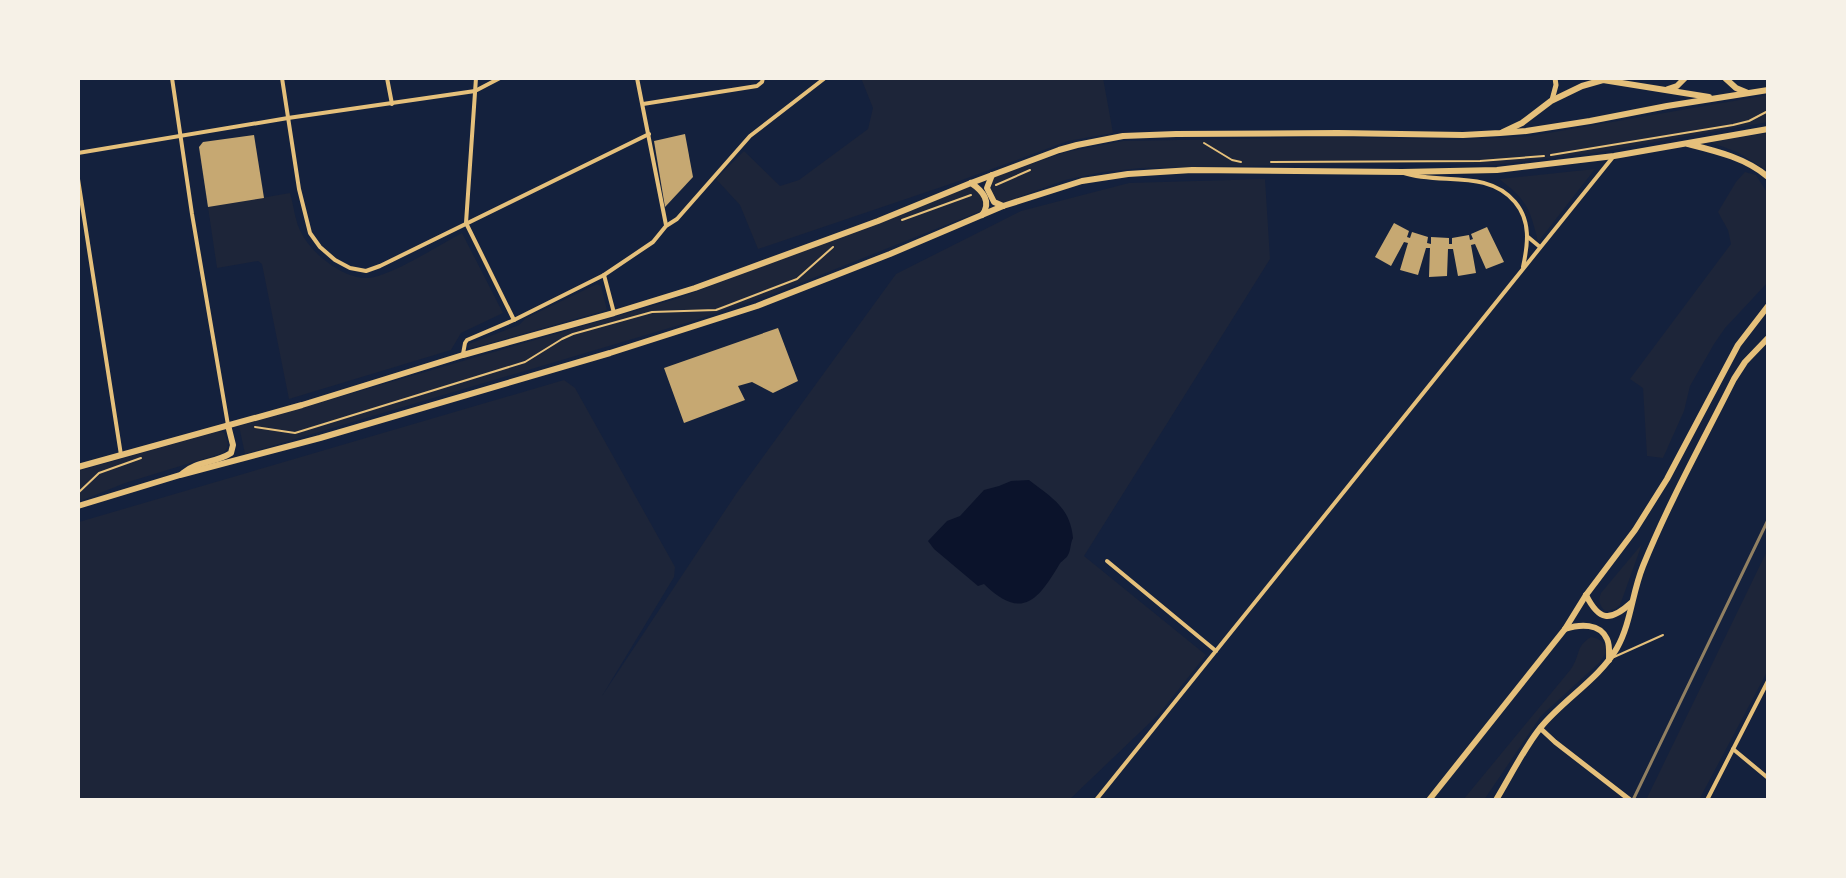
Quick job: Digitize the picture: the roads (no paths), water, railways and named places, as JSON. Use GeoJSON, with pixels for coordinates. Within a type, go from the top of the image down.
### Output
{"type":"FeatureCollection","features":[{"type":"Feature","properties":{"kind":"main road"},"geometry":{"type":"LineString","coordinates":[[1665,90],[1677,86],[1685,78]]}},
{"type":"Feature","properties":{"kind":"main road"},"geometry":{"type":"LineString","coordinates":[[1725,78],[1736,88],[1752,93]]}},
{"type":"Feature","properties":{"kind":"main road"},"geometry":{"type":"LineString","coordinates":[[1500,133],[1522,123],[1551,101],[1601,79],[1717,98]]}},
{"type":"Feature","properties":{"kind":"main road"},"geometry":{"type":"LineString","coordinates":[[78,467],[302,405],[695,288],[1059,150],[1123,136],[1309,133],[1463,135],[1526,131],[1768,90]]}},
{"type":"Feature","properties":{"kind":"main road"},"geometry":{"type":"LineString","coordinates":[[78,506],[610,353],[757,306],[1003,206],[1069,184],[1128,174],[1206,170],[1497,170],[1614,156],[1766,129]]}},
{"type":"Feature","properties":{"kind":"main road"},"geometry":{"type":"LineString","coordinates":[[1685,143],[1736,158],[1768,177]]}},
{"type":"Feature","properties":{"kind":"main road"},"geometry":{"type":"LineString","coordinates":[[982,215],[987,208],[984,190],[992,175]]}},
{"type":"Feature","properties":{"kind":"main road"},"geometry":{"type":"LineString","coordinates":[[971,183],[1003,206]]}},
{"type":"Feature","properties":{"kind":"main road"},"geometry":{"type":"LineString","coordinates":[[1429,800],[1565,629],[1586,595],[1652,506],[1738,345],[1768,306]]}},
{"type":"Feature","properties":{"kind":"main road"},"geometry":{"type":"LineString","coordinates":[[1496,800],[1540,728],[1610,660],[1624,633],[1640,571],[1658,529],[1734,379],[1768,338]]}},
{"type":"Feature","properties":{"kind":"main road"},"geometry":{"type":"LineString","coordinates":[[180,475],[191,466],[224,458],[231,453],[233,445],[228,425]]}},
{"type":"Feature","properties":{"kind":"main road"},"geometry":{"type":"LineString","coordinates":[[1586,595],[1594,610],[1602,616],[1614,616],[1631,603]]}},
{"type":"Feature","properties":{"kind":"main road"},"geometry":{"type":"LineString","coordinates":[[1565,629],[1576,625],[1596,627],[1607,640],[1610,660]]}},
{"type":"Feature","properties":{"kind":"street"},"geometry":{"type":"LineString","coordinates":[[172,78],[228,425]]}},
{"type":"Feature","properties":{"kind":"street"},"geometry":{"type":"LineString","coordinates":[[282,78],[299,189],[310,233],[320,247],[342,264],[366,271],[649,134]]}},
{"type":"Feature","properties":{"kind":"street"},"geometry":{"type":"LineString","coordinates":[[387,78],[392,104]]}},
{"type":"Feature","properties":{"kind":"street"},"geometry":{"type":"LineString","coordinates":[[476,78],[466,223],[514,320]]}},
{"type":"Feature","properties":{"kind":"street"},"geometry":{"type":"LineString","coordinates":[[78,153],[475,91],[500,78]]}},
{"type":"Feature","properties":{"kind":"street"},"geometry":{"type":"LineString","coordinates":[[637,78],[666,226]]}},
{"type":"Feature","properties":{"kind":"street"},"geometry":{"type":"LineString","coordinates":[[463,355],[467,340],[604,275],[653,242],[750,136],[825,78]]}},
{"type":"Feature","properties":{"kind":"street"},"geometry":{"type":"LineString","coordinates":[[1551,101],[1555,78]]}},
{"type":"Feature","properties":{"kind":"street"},"geometry":{"type":"LineString","coordinates":[[643,104],[757,86],[763,80]]}},
{"type":"Feature","properties":{"kind":"street"},"geometry":{"type":"LineString","coordinates":[[1096,800],[1614,156]]}},
{"type":"Feature","properties":{"kind":"street"},"geometry":{"type":"LineString","coordinates":[[1402,172],[1420,178],[1489,183],[1500,188],[1519,206],[1525,219],[1528,237],[1523,268]]}},
{"type":"Feature","properties":{"kind":"street"},"geometry":{"type":"LineString","coordinates":[[78,179],[121,455]]}},
{"type":"Feature","properties":{"kind":"street"},"geometry":{"type":"LineString","coordinates":[[1528,237],[1540,247]]}},
{"type":"Feature","properties":{"kind":"street"},"geometry":{"type":"LineString","coordinates":[[604,275],[614,313]]}},
{"type":"Feature","properties":{"kind":"street"},"geometry":{"type":"LineString","coordinates":[[1107,561],[1216,651]]}},
{"type":"Feature","properties":{"kind":"street"},"geometry":{"type":"LineString","coordinates":[[1707,800],[1768,681]]}},
{"type":"Feature","properties":{"kind":"street"},"geometry":{"type":"LineString","coordinates":[[1540,728],[1630,800]]}},
{"type":"Feature","properties":{"kind":"street"},"geometry":{"type":"LineString","coordinates":[[1733,749],[1768,778]]}},
{"type":"Feature","properties":{"kind":"lane"},"geometry":{"type":"LineString","coordinates":[[1610,660],[1663,635]]}},
{"type":"Feature","properties":{"kind":"railway"},"geometry":{"type":"LineString","coordinates":[[1633,800],[1768,520]]}}]}
